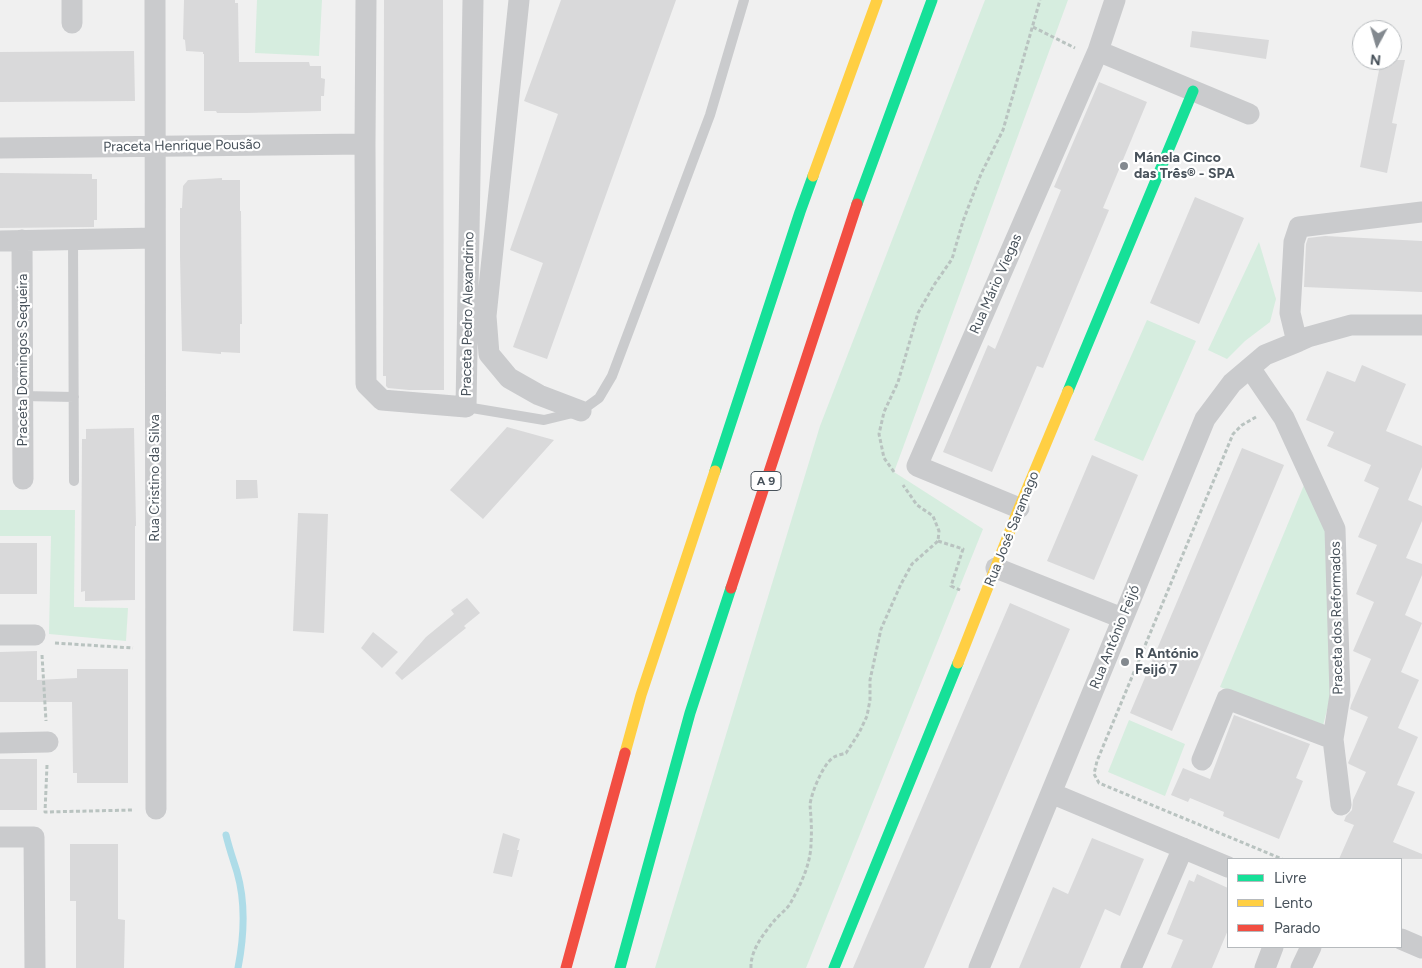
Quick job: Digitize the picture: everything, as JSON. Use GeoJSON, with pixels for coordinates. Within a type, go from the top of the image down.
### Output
{"type":"FeatureCollection","features":[{"type":"Feature","properties":{"kind":"main road"},"geometry":{"type":"LineString","coordinates":[[566,968],[641,696],[800,212],[877,0]]}},
{"type":"Feature","properties":{"kind":"main road","name":"A 9"},"geometry":{"type":"LineString","coordinates":[[620,968],[696,694],[848,229],[932,0]]}},
{"type":"Feature","properties":{"kind":"main road","name":"Rua José Saramago"},"geometry":{"type":"LineString","coordinates":[[834,968],[1019,508],[1193,91]]}},
{"type":"Feature","properties":{"kind":"street"},"geometry":{"type":"LineString","coordinates":[[72,0],[72,23]]}},
{"type":"Feature","properties":{"kind":"street","name":"Rua Cristino da Silva"},"geometry":{"type":"LineString","coordinates":[[154,0],[156,809]]}},
{"type":"Feature","properties":{"kind":"street","name":"Praceta Pedro Alexandrino"},"geometry":{"type":"LineString","coordinates":[[366,0],[366,384],[382,400],[466,407],[473,0]]}},
{"type":"Feature","properties":{"kind":"street"},"geometry":{"type":"LineString","coordinates":[[519,0],[486,316],[489,354],[509,378],[540,395],[582,411]]}},
{"type":"Feature","properties":{"kind":"street","name":"Rua Mário Viegas"},"geometry":{"type":"LineString","coordinates":[[1019,508],[917,466],[1097,54],[1115,0]]}},
{"type":"Feature","properties":{"kind":"street"},"geometry":{"type":"LineString","coordinates":[[1097,54],[1249,114]]}},
{"type":"Feature","properties":{"kind":"street","name":"Praceta Henrique Pousão"},"geometry":{"type":"LineString","coordinates":[[0,148],[365,144]]}},
{"type":"Feature","properties":{"kind":"street"},"geometry":{"type":"LineString","coordinates":[[1297,342],[1290,313],[1294,242],[1299,227],[1422,212]]}},
{"type":"Feature","properties":{"kind":"street"},"geometry":{"type":"LineString","coordinates":[[0,241],[155,238]]}},
{"type":"Feature","properties":{"kind":"street","name":"Praceta Domingos Sequeira"},"geometry":{"type":"LineString","coordinates":[[22,240],[23,479]]}},
{"type":"Feature","properties":{"kind":"street","name":"Rua António Feijó"},"geometry":{"type":"LineString","coordinates":[[979,968],[1205,418],[1232,383],[1265,356],[1308,337],[1351,325],[1422,325]]}},
{"type":"Feature","properties":{"kind":"street","name":"Praceta dos Reformados"},"geometry":{"type":"LineString","coordinates":[[1250,368],[1284,418],[1335,529],[1340,695],[1333,739],[1341,804]]}},
{"type":"Feature","properties":{"kind":"street"},"geometry":{"type":"LineString","coordinates":[[996,568],[1122,618]]}},
{"type":"Feature","properties":{"kind":"street"},"geometry":{"type":"LineString","coordinates":[[0,635],[43,639]]}},
{"type":"Feature","properties":{"kind":"street"},"geometry":{"type":"LineString","coordinates":[[1202,760],[1227,699],[1333,739]]}},
{"type":"Feature","properties":{"kind":"street"},"geometry":{"type":"LineString","coordinates":[[0,743],[48,742]]}},
{"type":"Feature","properties":{"kind":"street"},"geometry":{"type":"LineString","coordinates":[[1051,793],[1227,867]]}},
{"type":"Feature","properties":{"kind":"street"},"geometry":{"type":"LineString","coordinates":[[0,837],[34,838],[35,968]]}},
{"type":"Feature","properties":{"kind":"street"},"geometry":{"type":"LineString","coordinates":[[1131,968],[1183,848]]}},
{"type":"Feature","properties":{"kind":"street"},"geometry":{"type":"LineString","coordinates":[[1402,939],[1422,948]]}},
{"type":"Feature","properties":{"kind":"street"},"geometry":{"type":"LineString","coordinates":[[1265,968],[1273,948]]}},
{"type":"Feature","properties":{"kind":"street"},"geometry":{"type":"LineString","coordinates":[[1301,968],[1311,948]]}},
{"type":"Feature","properties":{"kind":"lane"},"geometry":{"type":"LineString","coordinates":[[466,407],[544,420],[582,411],[599,398],[612,376],[710,115],[744,0]]}},
{"type":"Feature","properties":{"kind":"lane"},"geometry":{"type":"LineString","coordinates":[[73,240],[74,481]]}},
{"type":"Feature","properties":{"kind":"lane"},"geometry":{"type":"LineString","coordinates":[[23,396],[74,396]]}},
{"type":"Feature","properties":{"kind":"path"},"geometry":{"type":"LineString","coordinates":[[894,472],[884,458],[879,434],[884,412],[898,382],[918,313],[952,259],[963,221],[982,174],[1003,130],[1040,0]]}},
{"type":"Feature","properties":{"kind":"path"},"geometry":{"type":"LineString","coordinates":[[1033,28],[1097,54]]}},
{"type":"Feature","properties":{"kind":"path"},"geometry":{"type":"LineString","coordinates":[[1275,406],[1242,425],[1233,434],[1097,760],[1094,774],[1099,783],[1280,858]]}},
{"type":"Feature","properties":{"kind":"path"},"geometry":{"type":"LineString","coordinates":[[751,968],[757,945],[773,922],[789,905],[809,860],[811,798],[817,780],[832,758],[846,753],[867,716],[870,700],[870,680],[881,629],[912,564],[938,541],[939,531],[933,516],[917,505],[900,480]]}},
{"type":"Feature","properties":{"kind":"path"},"geometry":{"type":"LineString","coordinates":[[938,541],[963,549],[951,586],[968,594]]}},
{"type":"Feature","properties":{"kind":"path"},"geometry":{"type":"LineString","coordinates":[[43,639],[156,650]]}},
{"type":"Feature","properties":{"kind":"green space"},"geometry":{"type":"Polygon","coordinates":[[[257,0],[322,0],[319,56],[255,53],[257,0]]]}},
{"type":"Feature","properties":{"kind":"green space"},"geometry":{"type":"Polygon","coordinates":[[[985,0],[1068,0],[894,472],[983,529],[806,968],[655,968],[820,426],[985,0]]]}},
{"type":"Feature","properties":{"kind":"green space"},"geometry":{"type":"Polygon","coordinates":[[[1259,242],[1276,299],[1270,322],[1245,341],[1227,359],[1208,350],[1259,242]]]}},
{"type":"Feature","properties":{"kind":"green space"},"geometry":{"type":"Polygon","coordinates":[[[1147,320],[1196,341],[1143,461],[1094,440],[1147,320]]]}},
{"type":"Feature","properties":{"kind":"green space"},"geometry":{"type":"Polygon","coordinates":[[[1304,485],[1326,533],[1331,694],[1323,726],[1220,687],[1304,485]]]}},
{"type":"Feature","properties":{"kind":"green space"},"geometry":{"type":"Polygon","coordinates":[[[0,510],[75,510],[74,607],[128,608],[126,641],[49,634],[51,536],[0,536],[0,510]]]}},
{"type":"Feature","properties":{"kind":"green space"},"geometry":{"type":"Polygon","coordinates":[[[1129,720],[1185,744],[1165,796],[1108,772],[1129,720]]]}},
{"type":"Feature","properties":{"kind":"building"},"geometry":{"type":"Polygon","coordinates":[[[184,0],[235,0],[235,3],[238,3],[239,62],[309,62],[310,66],[321,66],[321,78],[325,79],[324,96],[321,96],[321,111],[217,113],[216,111],[204,111],[204,54],[203,52],[186,51],[185,40],[183,39],[184,0]]]}},
{"type":"Feature","properties":{"kind":"building"},"geometry":{"type":"Polygon","coordinates":[[[384,0],[443,0],[444,390],[388,388],[386,386],[386,376],[383,376],[384,0]]]}},
{"type":"Feature","properties":{"kind":"building"},"geometry":{"type":"Polygon","coordinates":[[[561,0],[676,0],[547,359],[513,347],[543,263],[510,250],[558,114],[524,101],[561,0]]]}},
{"type":"Feature","properties":{"kind":"building"},"geometry":{"type":"Polygon","coordinates":[[[1192,31],[1269,40],[1266,59],[1190,47],[1192,31]]]}},
{"type":"Feature","properties":{"kind":"building"},"geometry":{"type":"Polygon","coordinates":[[[134,51],[135,101],[0,102],[0,52],[134,51]]]}},
{"type":"Feature","properties":{"kind":"building"},"geometry":{"type":"Polygon","coordinates":[[[1402,60],[1405,60],[1392,123],[1397,124],[1387,173],[1360,167],[1379,70],[1402,70],[1402,60]]]}},
{"type":"Feature","properties":{"kind":"building"},"geometry":{"type":"Polygon","coordinates":[[[1099,82],[1147,102],[1103,208],[1109,210],[1043,368],[1037,366],[992,472],[943,452],[988,345],[995,349],[1061,190],[1054,187],[1099,82]]]}},
{"type":"Feature","properties":{"kind":"building"},"geometry":{"type":"Polygon","coordinates":[[[0,173],[92,174],[92,179],[97,179],[97,220],[94,220],[94,227],[0,228],[0,173]]]}},
{"type":"Feature","properties":{"kind":"building"},"geometry":{"type":"Polygon","coordinates":[[[222,178],[222,180],[240,180],[242,324],[240,324],[240,353],[221,352],[221,354],[182,351],[180,208],[182,208],[183,186],[188,180],[222,178]]]}},
{"type":"Feature","properties":{"kind":"building"},"geometry":{"type":"Polygon","coordinates":[[[1195,197],[1244,218],[1199,324],[1150,303],[1195,197]]]}},
{"type":"Feature","properties":{"kind":"building"},"geometry":{"type":"Polygon","coordinates":[[[1325,236],[1422,241],[1422,292],[1304,287],[1306,244],[1308,238],[1325,236]]]}},
{"type":"Feature","properties":{"kind":"building"},"geometry":{"type":"Polygon","coordinates":[[[1362,365],[1406,384],[1386,431],[1422,446],[1422,467],[1408,500],[1422,506],[1422,521],[1406,558],[1422,564],[1422,575],[1405,615],[1422,623],[1401,672],[1419,680],[1398,728],[1418,737],[1397,785],[1415,792],[1393,842],[1422,854],[1422,859],[1339,858],[1354,825],[1344,821],[1352,810],[1353,800],[1366,772],[1348,763],[1368,717],[1350,709],[1371,659],[1353,651],[1374,602],[1356,594],[1377,545],[1358,537],[1379,488],[1364,481],[1371,465],[1327,446],[1334,432],[1306,420],[1327,371],[1355,382],[1362,365]]]}},
{"type":"Feature","properties":{"kind":"building"},"geometry":{"type":"Polygon","coordinates":[[[507,427],[554,440],[483,519],[450,490],[507,427]]]}},
{"type":"Feature","properties":{"kind":"building"},"geometry":{"type":"Polygon","coordinates":[[[134,428],[135,600],[85,601],[85,591],[81,592],[82,439],[86,439],[86,429],[134,428]]]}},
{"type":"Feature","properties":{"kind":"building"},"geometry":{"type":"Polygon","coordinates":[[[1242,448],[1284,465],[1172,731],[1130,713],[1242,448]]]}},
{"type":"Feature","properties":{"kind":"building"},"geometry":{"type":"Polygon","coordinates":[[[1092,455],[1138,475],[1094,580],[1047,561],[1092,455]]]}},
{"type":"Feature","properties":{"kind":"building"},"geometry":{"type":"Polygon","coordinates":[[[236,480],[257,480],[258,498],[236,499],[236,480]]]}},
{"type":"Feature","properties":{"kind":"building"},"geometry":{"type":"Polygon","coordinates":[[[298,513],[328,514],[324,633],[293,631],[298,513]]]}},
{"type":"Feature","properties":{"kind":"building"},"geometry":{"type":"Polygon","coordinates":[[[0,543],[37,543],[37,594],[0,594],[0,543]]]}},
{"type":"Feature","properties":{"kind":"building"},"geometry":{"type":"Polygon","coordinates":[[[467,598],[480,613],[464,626],[466,628],[402,680],[395,673],[426,637],[454,614],[451,610],[467,598]]]}},
{"type":"Feature","properties":{"kind":"building"},"geometry":{"type":"Polygon","coordinates":[[[1010,603],[1070,629],[924,968],[853,968],[1010,603]]]}},
{"type":"Feature","properties":{"kind":"building"},"geometry":{"type":"Polygon","coordinates":[[[373,632],[398,652],[382,668],[361,648],[373,632]]]}},
{"type":"Feature","properties":{"kind":"building"},"geometry":{"type":"Polygon","coordinates":[[[37,651],[37,680],[77,678],[77,669],[128,669],[128,783],[77,783],[77,773],[73,773],[72,702],[0,702],[0,652],[37,651]]]}},
{"type":"Feature","properties":{"kind":"building"},"geometry":{"type":"Polygon","coordinates":[[[1234,715],[1310,744],[1296,778],[1303,781],[1279,839],[1223,816],[1224,812],[1190,798],[1188,802],[1171,795],[1183,768],[1210,779],[1234,715]]]}},
{"type":"Feature","properties":{"kind":"building"},"geometry":{"type":"Polygon","coordinates":[[[0,759],[37,759],[37,810],[0,810],[0,759]]]}},
{"type":"Feature","properties":{"kind":"building"},"geometry":{"type":"Polygon","coordinates":[[[503,833],[520,839],[512,877],[493,873],[503,833]]]}},
{"type":"Feature","properties":{"kind":"building"},"geometry":{"type":"Polygon","coordinates":[[[1092,838],[1144,859],[1120,916],[1105,909],[1080,968],[1019,968],[1053,887],[1068,894],[1092,838]]]}},
{"type":"Feature","properties":{"kind":"building"},"geometry":{"type":"Polygon","coordinates":[[[70,844],[118,844],[118,919],[125,920],[124,968],[76,968],[76,901],[70,901],[70,844]]]}},
{"type":"Feature","properties":{"kind":"building"},"geometry":{"type":"Polygon","coordinates":[[[1197,874],[1227,888],[1227,932],[1212,968],[1171,968],[1183,940],[1167,934],[1189,880],[1194,882],[1197,874]]]}},
{"type":"Feature","properties":{"kind":"waterway"},"geometry":{"type":"LineString","coordinates":[[226,835],[242,896],[243,932],[238,968]]}},
{"type":"Feature","properties":{"kind":"traffic: fast"},"geometry":{"type":"LineString","coordinates":[[857,204],[932,0]]}},
{"type":"Feature","properties":{"kind":"traffic: fast"},"geometry":{"type":"LineString","coordinates":[[1068,391],[1193,91]]}},
{"type":"Feature","properties":{"kind":"traffic: fast"},"geometry":{"type":"LineString","coordinates":[[715,471],[813,176]]}},
{"type":"Feature","properties":{"kind":"traffic: fast"},"geometry":{"type":"LineString","coordinates":[[620,968],[690,713],[731,588]]}},
{"type":"Feature","properties":{"kind":"traffic: fast"},"geometry":{"type":"LineString","coordinates":[[834,968],[958,663]]}},
{"type":"Feature","properties":{"kind":"traffic: slow"},"geometry":{"type":"LineString","coordinates":[[813,176],[877,0]]}},
{"type":"Feature","properties":{"kind":"traffic: slow"},"geometry":{"type":"LineString","coordinates":[[958,663],[1019,508],[1068,391]]}},
{"type":"Feature","properties":{"kind":"traffic: slow"},"geometry":{"type":"LineString","coordinates":[[625,753],[641,695],[715,471]]}},
{"type":"Feature","properties":{"kind":"traffic: jam"},"geometry":{"type":"LineString","coordinates":[[731,588],[857,204]]}},
{"type":"Feature","properties":{"kind":"traffic: jam"},"geometry":{"type":"LineString","coordinates":[[566,968],[625,753]]}},
{"type":"Feature","properties":{"kind":"place","name":"Mánela Cinco das Três® - SPA"},"geometry":{"type":"Point","coordinates":[1124,166]}},
{"type":"Feature","properties":{"kind":"place","name":"R António Feijó 7"},"geometry":{"type":"Point","coordinates":[1125,662]}}]}
